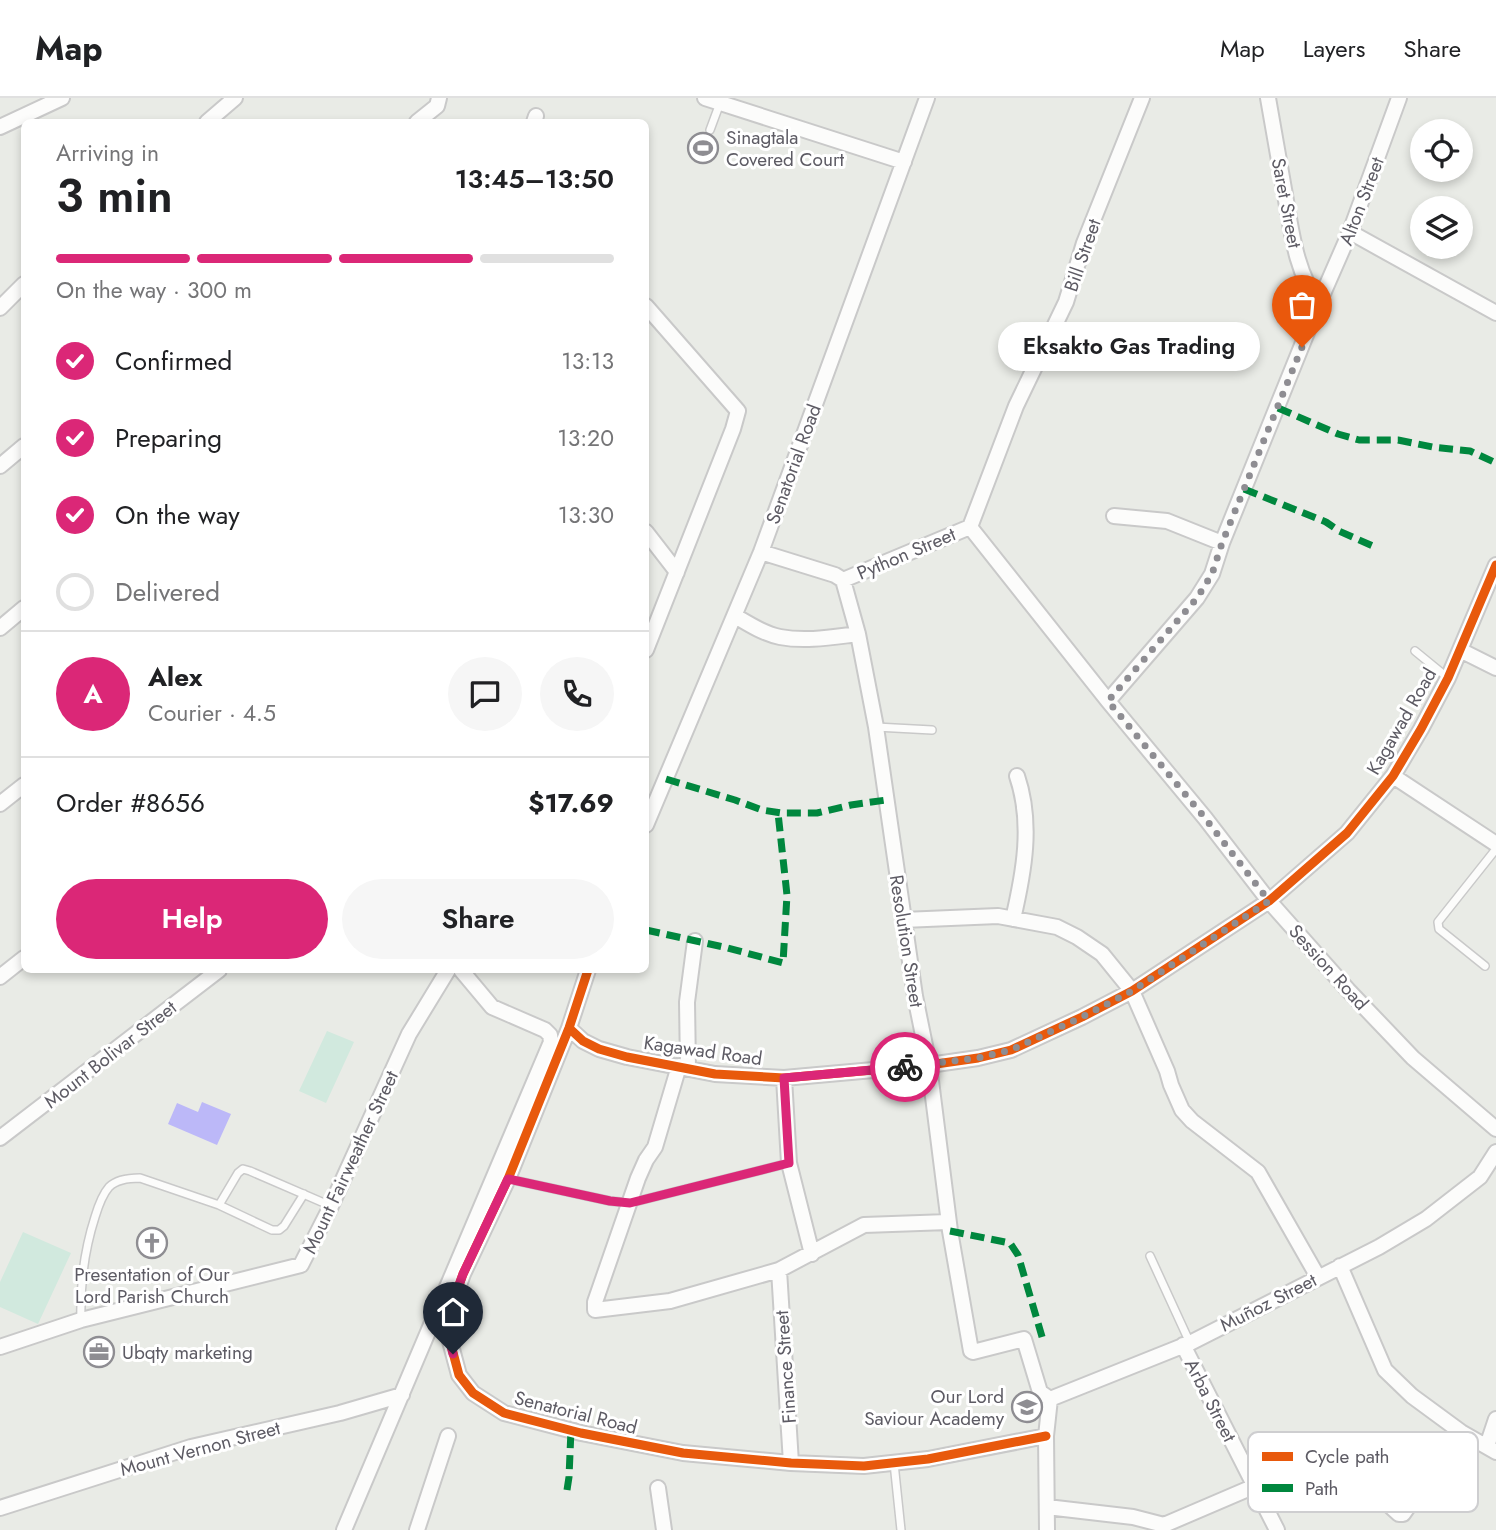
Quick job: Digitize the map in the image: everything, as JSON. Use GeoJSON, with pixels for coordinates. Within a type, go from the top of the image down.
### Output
{"type":"FeatureCollection","features":[{"type":"Feature","properties":{"kind":"street"},"geometry":{"type":"LineString","coordinates":[[210,119],[235,98]]}},
{"type":"Feature","properties":{"kind":"street"},"geometry":{"type":"LineString","coordinates":[[421,119],[437,106],[439,98]]}},
{"type":"Feature","properties":{"kind":"street"},"geometry":{"type":"LineString","coordinates":[[705,98],[904,162]]}},
{"type":"Feature","properties":{"kind":"street","name":"Senatorial Road"},"geometry":{"type":"LineString","coordinates":[[649,818],[761,552],[927,98]]}},
{"type":"Feature","properties":{"kind":"street","name":"Bill Street"},"geometry":{"type":"LineString","coordinates":[[970,527],[1016,406],[1066,302],[1084,243],[1142,98]]}},
{"type":"Feature","properties":{"kind":"street","name":"Saret Street"},"geometry":{"type":"LineString","coordinates":[[1268,98],[1292,237],[1303,275],[1319,303]]}},
{"type":"Feature","properties":{"kind":"street","name":"Alton Street"},"geometry":{"type":"LineString","coordinates":[[1108,701],[1197,598],[1212,574],[1222,543],[1350,232],[1399,98]]}},
{"type":"Feature","properties":{"kind":"street"},"geometry":{"type":"LineString","coordinates":[[0,127],[59,99]]}},
{"type":"Feature","properties":{"kind":"street"},"geometry":{"type":"LineString","coordinates":[[1350,232],[1496,313]]}},
{"type":"Feature","properties":{"kind":"street"},"geometry":{"type":"LineString","coordinates":[[0,308],[21,287]]}},
{"type":"Feature","properties":{"kind":"street"},"geometry":{"type":"LineString","coordinates":[[649,309],[738,411],[649,642]]}},
{"type":"Feature","properties":{"kind":"street"},"geometry":{"type":"LineString","coordinates":[[1,463],[21,448]]}},
{"type":"Feature","properties":{"kind":"street"},"geometry":{"type":"LineString","coordinates":[[1114,516],[1167,521],[1222,543]]}},
{"type":"Feature","properties":{"kind":"street","name":"Python Street"},"geometry":{"type":"LineString","coordinates":[[843,580],[970,527]]}},
{"type":"Feature","properties":{"kind":"street","name":"Session Road"},"geometry":{"type":"LineString","coordinates":[[970,527],[1269,901],[1413,1058],[1496,1129]]}},
{"type":"Feature","properties":{"kind":"street"},"geometry":{"type":"LineString","coordinates":[[649,536],[677,572]]}},
{"type":"Feature","properties":{"kind":"street"},"geometry":{"type":"LineString","coordinates":[[761,552],[835,575],[843,580]]}},
{"type":"Feature","properties":{"kind":"street","name":"Kagawad Road"},"geometry":{"type":"LineString","coordinates":[[569,1028],[583,1041],[627,1058],[715,1074],[784,1078],[978,1058],[1011,1050],[1082,1017],[1132,991],[1269,901],[1347,833],[1393,776],[1421,729],[1448,677],[1496,565]]}},
{"type":"Feature","properties":{"kind":"street","name":"Resolution Street"},"geometry":{"type":"LineString","coordinates":[[843,580],[858,634],[876,727],[903,920],[929,1065],[948,1222],[971,1351],[1024,1339],[1040,1392],[1050,1399]]}},
{"type":"Feature","properties":{"kind":"street"},"geometry":{"type":"LineString","coordinates":[[0,628],[21,610]]}},
{"type":"Feature","properties":{"kind":"street"},"geometry":{"type":"LineString","coordinates":[[735,616],[779,637],[812,639],[858,634]]}},
{"type":"Feature","properties":{"kind":"street"},"geometry":{"type":"LineString","coordinates":[[1460,650],[1496,668]]}},
{"type":"Feature","properties":{"kind":"street"},"geometry":{"type":"LineString","coordinates":[[1013,919],[1025,847],[1026,818],[1017,776]]}},
{"type":"Feature","properties":{"kind":"street"},"geometry":{"type":"LineString","coordinates":[[1393,776],[1496,846]]}},
{"type":"Feature","properties":{"kind":"street"},"geometry":{"type":"LineString","coordinates":[[0,804],[21,787]]}},
{"type":"Feature","properties":{"kind":"street"},"geometry":{"type":"LineString","coordinates":[[903,920],[998,916],[1057,928],[1077,937],[1102,954],[1132,991],[1182,1110],[1192,1121],[1258,1172],[1318,1277]]}},
{"type":"Feature","properties":{"kind":"street"},"geometry":{"type":"LineString","coordinates":[[695,941],[687,1002],[684,1067],[655,1147],[646,1160],[630,1203],[595,1302],[595,1310],[670,1300],[779,1270],[864,1226],[948,1222]]}},
{"type":"Feature","properties":{"kind":"street"},"geometry":{"type":"LineString","coordinates":[[0,977],[21,960]]}},
{"type":"Feature","properties":{"kind":"street","name":"Mount Bolivar Street"},"geometry":{"type":"LineString","coordinates":[[0,1138],[215,973]]}},
{"type":"Feature","properties":{"kind":"street","name":"Mount Fairweather Street"},"geometry":{"type":"LineString","coordinates":[[0,1347],[80,1320],[302,1265],[409,1034],[446,973]]}},
{"type":"Feature","properties":{"kind":"street"},"geometry":{"type":"LineString","coordinates":[[344,1530],[551,1042],[550,1035],[545,1031],[492,1007],[464,973]]}},
{"type":"Feature","properties":{"kind":"street","name":"Senatorial Road"},"geometry":{"type":"LineString","coordinates":[[587,973],[569,1028],[508,1179],[463,1274],[450,1310],[448,1334],[459,1375],[473,1393],[504,1413],[593,1435],[683,1453],[791,1463],[864,1466],[928,1459],[1046,1436]]}},
{"type":"Feature","properties":{"kind":"street"},"geometry":{"type":"LineString","coordinates":[[784,1078],[789,1163],[812,1254]]}},
{"type":"Feature","properties":{"kind":"street","name":"Muñoz Street"},"geometry":{"type":"LineString","coordinates":[[1050,1399],[1186,1344],[1379,1247],[1426,1219],[1480,1177],[1496,1153]]}},
{"type":"Feature","properties":{"kind":"street"},"geometry":{"type":"LineString","coordinates":[[1340,1266],[1385,1370],[1412,1396],[1461,1432]]}},
{"type":"Feature","properties":{"kind":"street","name":"Finance Street"},"geometry":{"type":"LineString","coordinates":[[779,1270],[791,1463]]}},
{"type":"Feature","properties":{"kind":"street","name":"Arba Street"},"geometry":{"type":"LineString","coordinates":[[1186,1344],[1248,1472]]}},
{"type":"Feature","properties":{"kind":"street","name":"Mount Vernon Street"},"geometry":{"type":"LineString","coordinates":[[0,1508],[191,1447],[340,1413],[402,1395]]}},
{"type":"Feature","properties":{"kind":"street"},"geometry":{"type":"LineString","coordinates":[[1047,1530],[1046,1436],[1050,1399]]}},
{"type":"Feature","properties":{"kind":"street"},"geometry":{"type":"LineString","coordinates":[[1492,1449],[1496,1419]]}},
{"type":"Feature","properties":{"kind":"street"},"geometry":{"type":"LineString","coordinates":[[417,1530],[448,1436]]}},
{"type":"Feature","properties":{"kind":"street"},"geometry":{"type":"LineString","coordinates":[[658,1488],[664,1530]]}},
{"type":"Feature","properties":{"kind":"street"},"geometry":{"type":"LineString","coordinates":[[1047,1507],[1133,1517],[1164,1525],[1248,1489]]}},
{"type":"Feature","properties":{"kind":"street","name":"Arba Street"},"geometry":{"type":"LineString","coordinates":[[1268,1512],[1277,1530]]}},
{"type":"Feature","properties":{"kind":"lane"},"geometry":{"type":"LineString","coordinates":[[710,130],[721,101]]}},
{"type":"Feature","properties":{"kind":"lane"},"geometry":{"type":"LineString","coordinates":[[1415,650],[1448,677]]}},
{"type":"Feature","properties":{"kind":"lane"},"geometry":{"type":"LineString","coordinates":[[876,727],[932,730]]}},
{"type":"Feature","properties":{"kind":"lane"},"geometry":{"type":"LineString","coordinates":[[1485,966],[1439,929],[1438,922],[1496,846]]}},
{"type":"Feature","properties":{"kind":"lane"},"geometry":{"type":"LineString","coordinates":[[508,1179],[630,1203],[789,1163]]}},
{"type":"Feature","properties":{"kind":"lane"},"geometry":{"type":"LineString","coordinates":[[219,1205],[243,1169],[331,1206]]}},
{"type":"Feature","properties":{"kind":"lane"},"geometry":{"type":"LineString","coordinates":[[80,1320],[80,1296],[87,1247],[99,1204],[108,1188],[116,1182],[127,1178],[140,1178],[219,1205],[272,1230],[279,1230],[284,1226],[304,1194]]}},
{"type":"Feature","properties":{"kind":"lane"},"geometry":{"type":"LineString","coordinates":[[1150,1256],[1186,1344]]}},
{"type":"Feature","properties":{"kind":"lane"},"geometry":{"type":"LineString","coordinates":[[894,1462],[901,1530]]}},
{"type":"Feature","properties":{"kind":"green space"},"geometry":{"type":"Polygon","coordinates":[[[327,1031],[354,1042],[326,1103],[299,1091],[327,1031]]]}},
{"type":"Feature","properties":{"kind":"green space"},"geometry":{"type":"Polygon","coordinates":[[[23,1232],[71,1253],[38,1324],[0,1307],[0,1282],[23,1232]]]}},
{"type":"Feature","properties":{"kind":"shaded area"},"geometry":{"type":"Polygon","coordinates":[[[202,1102],[231,1114],[217,1145],[168,1124],[177,1103],[198,1112],[202,1102]]]}},
{"type":"Feature","properties":{"kind":"marked path"},"geometry":{"type":"LineString","coordinates":[[1278,408],[1338,434],[1359,440],[1398,440],[1470,451],[1496,463]]}},
{"type":"Feature","properties":{"kind":"marked path"},"geometry":{"type":"LineString","coordinates":[[1244,489],[1326,522],[1339,531],[1375,547]]}},
{"type":"Feature","properties":{"kind":"marked path"},"geometry":{"type":"LineString","coordinates":[[666,779],[762,810],[782,813],[817,813],[886,800]]}},
{"type":"Feature","properties":{"kind":"marked path"},"geometry":{"type":"LineString","coordinates":[[649,931],[783,963],[787,895],[778,813]]}},
{"type":"Feature","properties":{"kind":"marked path"},"geometry":{"type":"LineString","coordinates":[[950,1231],[1010,1243],[1018,1255],[1043,1340]]}},
{"type":"Feature","properties":{"kind":"marked path"},"geometry":{"type":"LineString","coordinates":[[567,1490],[571,1430]]}},
{"type":"Feature","properties":{"kind":"cycle path"},"geometry":{"type":"LineString","coordinates":[[569,1028],[583,1041],[627,1057],[715,1074],[784,1078],[978,1058],[1011,1050],[1082,1017],[1132,991],[1269,901],[1347,833],[1393,776],[1421,729],[1448,678],[1496,565]]}},
{"type":"Feature","properties":{"kind":"cycle path"},"geometry":{"type":"LineString","coordinates":[[587,973],[569,1028],[508,1179],[463,1274],[450,1310],[448,1334],[459,1375],[473,1393],[504,1413],[581,1433],[683,1453],[791,1463],[864,1466],[928,1459],[1046,1436]]}},
{"type":"Feature","properties":{"kind":"way so far"},"geometry":{"type":"LineString","coordinates":[[905,1067],[978,1058],[1011,1050],[1132,991],[1269,901],[1205,818],[1108,701],[1197,598],[1212,574],[1222,543],[1302,347]]}},
{"type":"Feature","properties":{"kind":"place","name":"Sinagtala Covered Court"},"geometry":{"type":"Point","coordinates":[703,148]}},
{"type":"Feature","properties":{"kind":"place","name":"Eksakto Gas Trading"},"geometry":{"type":"Point","coordinates":[1302,347]}},
{"type":"Feature","properties":{"kind":"place","name":"Presentation of Our Lord Parish Church"},"geometry":{"type":"Point","coordinates":[152,1243]}},
{"type":"Feature","properties":{"kind":"place","name":"Ubqty marketing"},"geometry":{"type":"Point","coordinates":[99,1352]}},
{"type":"Feature","properties":{"kind":"place","name":"Our Lord Saviour Academy"},"geometry":{"type":"Point","coordinates":[1027,1407]}},
{"type":"Feature","properties":{"kind":"route"},"geometry":{"type":"LineString","coordinates":[[453,1354],[448,1334],[450,1310],[463,1274],[508,1179],[630,1203],[789,1163],[784,1078],[905,1067]]}}]}
